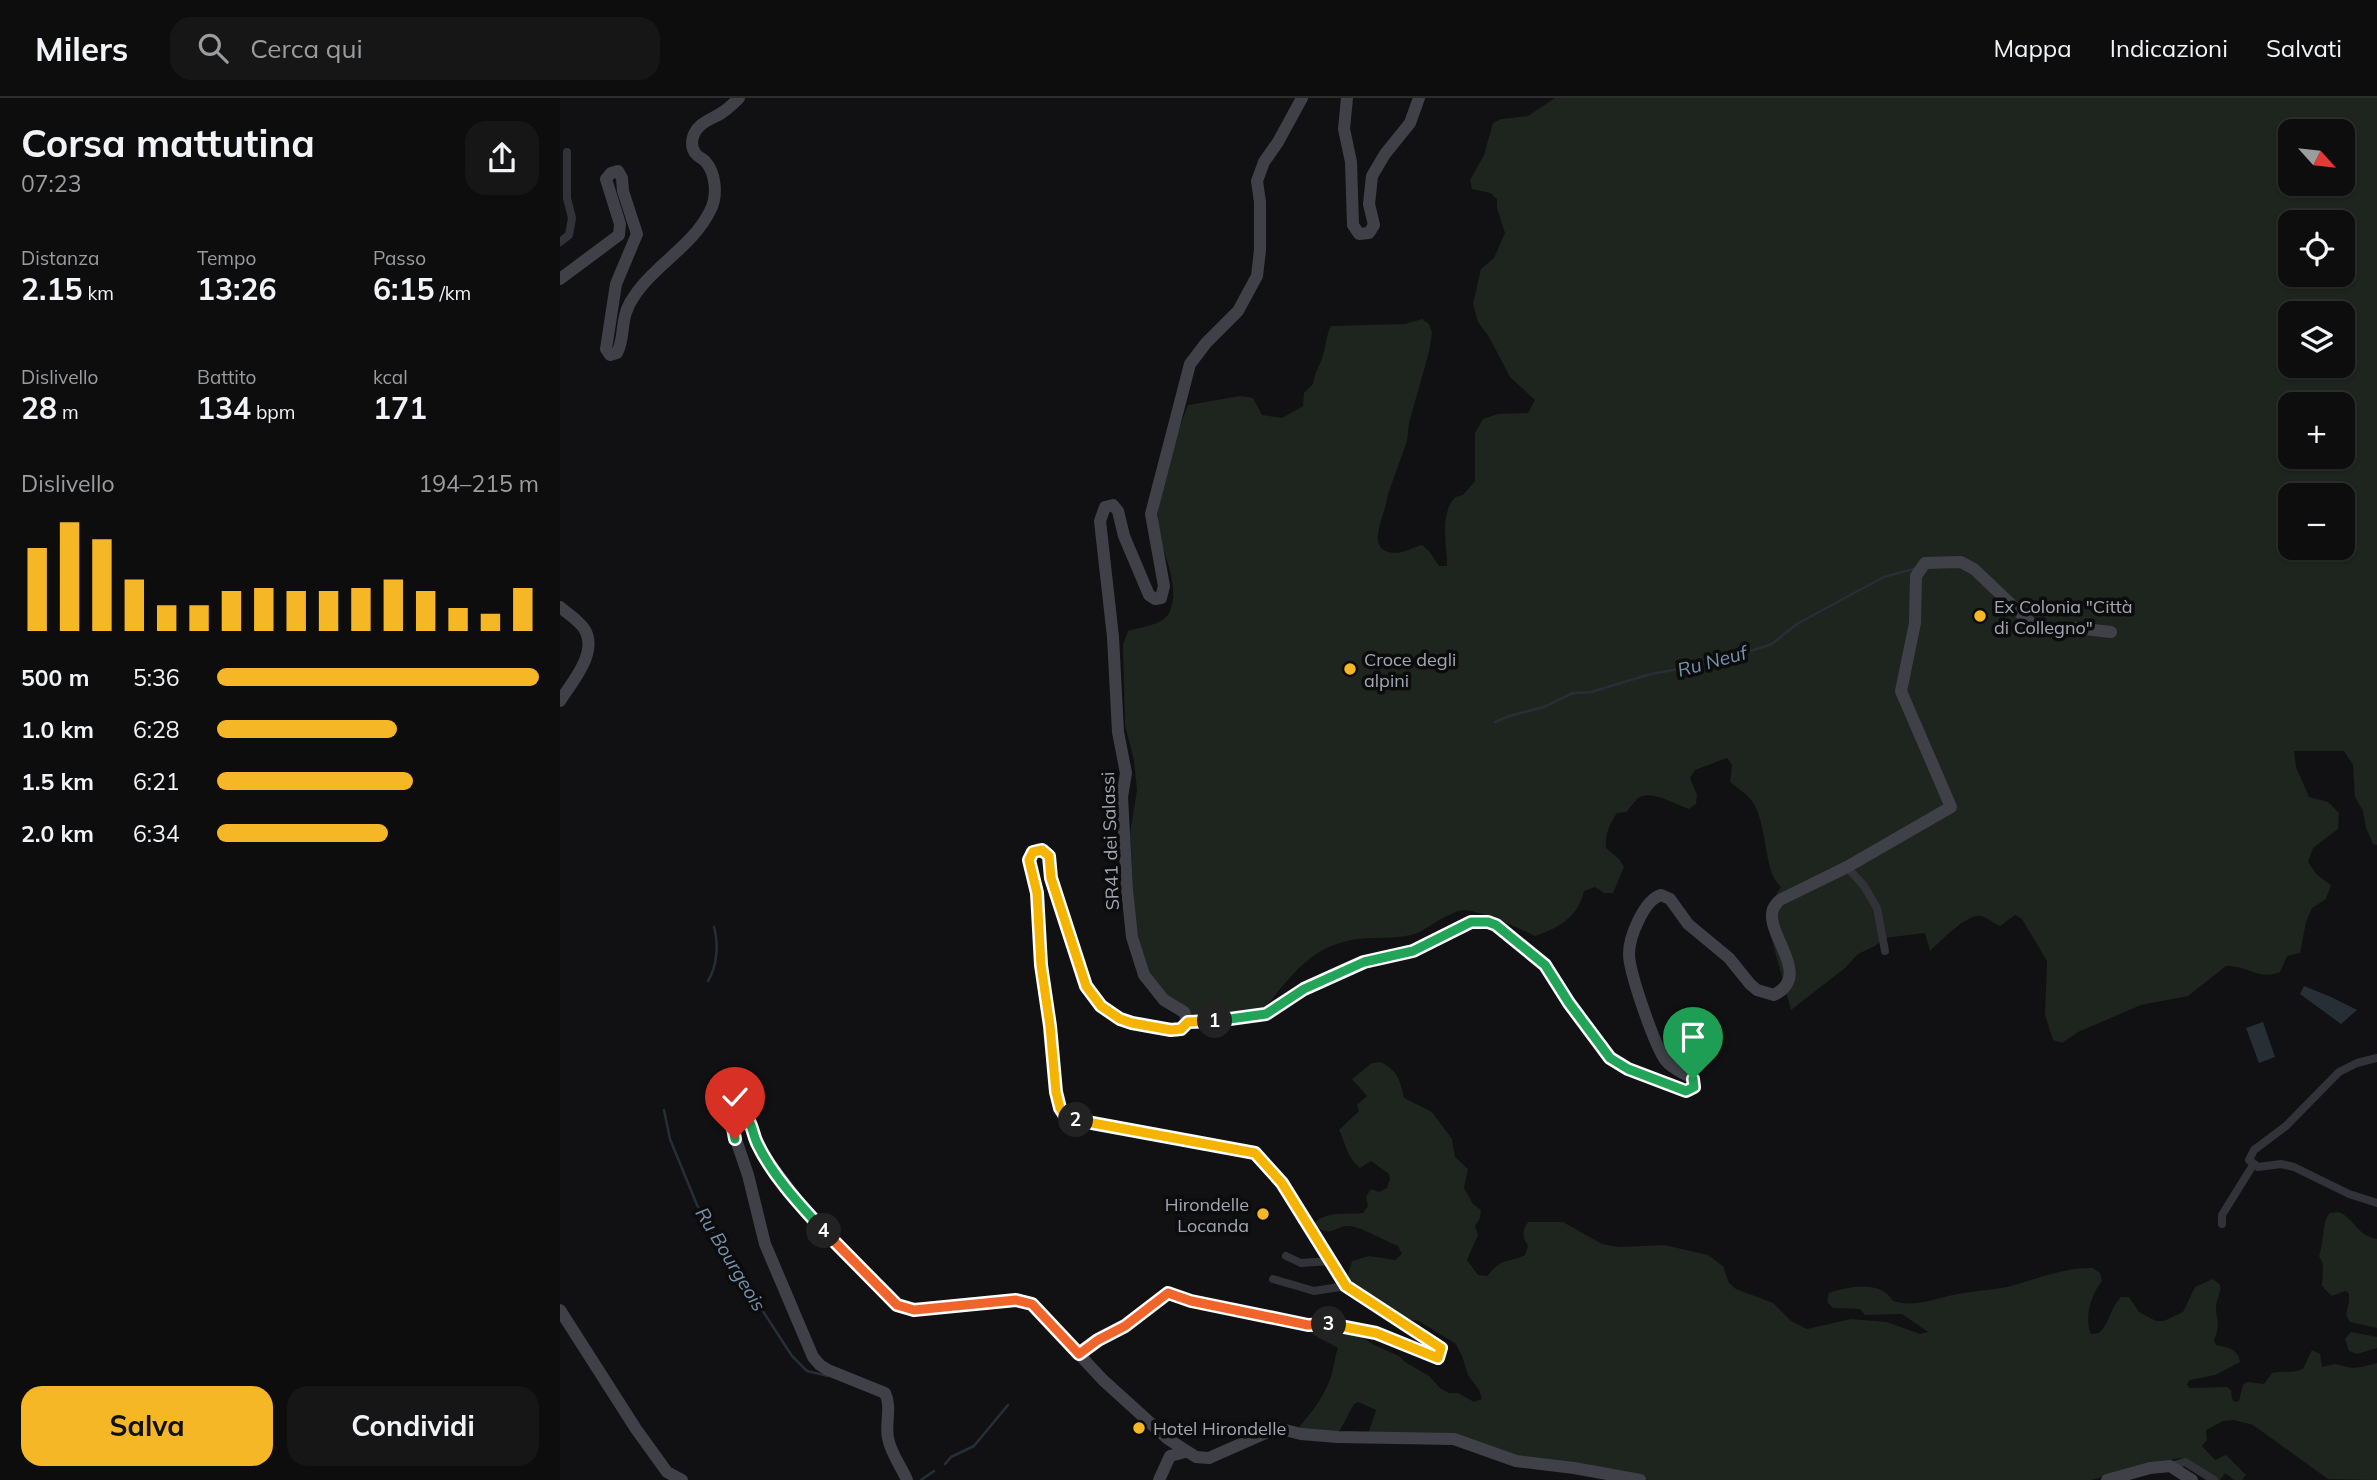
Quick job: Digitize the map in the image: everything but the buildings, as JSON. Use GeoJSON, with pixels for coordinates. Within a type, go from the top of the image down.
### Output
{"type":"FeatureCollection","features":[{"type":"Feature","properties":{"kind":"street"},"geometry":{"type":"LineString","coordinates":[[560,279],[619,235],[620,224],[606,179],[611,173],[618,171],[637,234],[616,284],[606,349],[610,355],[617,354],[621,346],[622,320],[631,300],[643,284],[701,229],[712,208],[715,183],[705,161],[696,154],[692,146],[693,136],[700,126],[726,111],[739,98]]}},
{"type":"Feature","properties":{"kind":"street","name":"SR41 dei Salassi"},"geometry":{"type":"LineString","coordinates":[[1188,1022],[1184,1012],[1164,1000],[1144,975],[1132,937],[1122,797],[1126,773],[1118,732],[1113,638],[1100,521],[1105,507],[1113,505],[1118,511],[1124,536],[1149,594],[1155,599],[1161,598],[1164,586],[1152,513],[1190,364],[1206,343],[1238,311],[1257,276],[1260,250],[1257,181],[1302,98]]}},
{"type":"Feature","properties":{"kind":"street"},"geometry":{"type":"LineString","coordinates":[[1347,98],[1344,129],[1351,162],[1353,225],[1359,234],[1369,233],[1374,225],[1369,204],[1372,176],[1385,154],[1410,123],[1419,98]]}},
{"type":"Feature","properties":{"kind":"street"},"geometry":{"type":"LineString","coordinates":[[560,242],[569,235],[572,218],[566,181],[567,152]]}},
{"type":"Feature","properties":{"kind":"street"},"geometry":{"type":"LineString","coordinates":[[1079,1354],[1125,1326],[1168,1293],[1191,1301],[1308,1325],[1338,1324],[1376,1333],[1438,1358],[1441,1348],[1346,1286],[1284,1187],[1255,1153],[1078,1121],[1064,1114],[1056,1092],[1041,965],[1037,893],[1029,860],[1033,852],[1042,850],[1049,856],[1051,878],[1086,986],[1101,1006],[1120,1019],[1171,1030],[1181,1029],[1188,1022],[1206,1023],[1266,1014],[1304,989],[1364,962],[1413,951],[1471,922],[1488,922],[1496,925],[1545,965],[1610,1058],[1628,1069],[1688,1091],[1694,1087],[1694,1080],[1667,1062],[1658,1047],[1631,965],[1631,941],[1652,900],[1657,895],[1667,896],[1688,924],[1729,958],[1750,984],[1757,990],[1774,995],[1783,990],[1789,979],[1788,963],[1772,919],[1773,908],[1780,900],[1847,867],[1951,807],[1901,691],[1915,623],[1916,576],[1925,563],[1961,562],[1974,569],[2034,626],[2057,632],[2076,628],[2111,632]]}},
{"type":"Feature","properties":{"kind":"street"},"geometry":{"type":"LineString","coordinates":[[560,607],[585,629],[588,645],[584,663],[560,701]]}},
{"type":"Feature","properties":{"kind":"street"},"geometry":{"type":"LineString","coordinates":[[1847,867],[1864,886],[1877,908],[1885,951]]}},
{"type":"Feature","properties":{"kind":"street"},"geometry":{"type":"LineString","coordinates":[[2377,1058],[2357,1063],[2339,1072],[2286,1126],[2254,1150],[2249,1160],[2258,1167],[2281,1164],[2294,1167],[2349,1194],[2377,1203]]}},
{"type":"Feature","properties":{"kind":"street"},"geometry":{"type":"LineString","coordinates":[[906,1478],[892,1452],[888,1437],[889,1401],[885,1393],[828,1370],[820,1366],[813,1357],[765,1244],[748,1175],[732,1128],[732,1122],[737,1116],[743,1115],[748,1119],[765,1157],[807,1213],[897,1305],[914,1310],[998,1299],[1032,1304],[1111,1387],[1185,1452],[1196,1457],[1209,1458],[1267,1430],[1277,1428],[1301,1434],[1338,1437],[1454,1439],[1516,1461],[1640,1480]]}},
{"type":"Feature","properties":{"kind":"street"},"geometry":{"type":"LineString","coordinates":[[2222,1224],[2222,1215],[2253,1165]]}},
{"type":"Feature","properties":{"kind":"street"},"geometry":{"type":"LineString","coordinates":[[1286,1256],[1301,1263],[1331,1261]]}},
{"type":"Feature","properties":{"kind":"street"},"geometry":{"type":"LineString","coordinates":[[1273,1279],[1314,1292],[1346,1286]]}},
{"type":"Feature","properties":{"kind":"street"},"geometry":{"type":"LineString","coordinates":[[560,1310],[667,1472],[682,1480]]}},
{"type":"Feature","properties":{"kind":"street"},"geometry":{"type":"LineString","coordinates":[[1158,1480],[1170,1456],[1185,1452]]}},
{"type":"Feature","properties":{"kind":"street"},"geometry":{"type":"LineString","coordinates":[[2107,1480],[2185,1462],[2214,1480]]}},
{"type":"Feature","properties":{"kind":"street"},"geometry":{"type":"LineString","coordinates":[[2170,1466],[2192,1480]]}},
{"type":"Feature","properties":{"kind":"shaded area"},"geometry":{"type":"Polygon","coordinates":[[[1555,98],[2377,98],[2377,845],[2373,844],[2363,811],[2355,797],[2353,765],[2344,751],[2294,751],[2296,767],[2309,797],[2328,802],[2339,813],[2338,829],[2313,848],[2308,862],[2317,875],[2331,885],[2326,899],[2312,908],[2306,922],[2300,953],[2287,956],[2280,972],[2266,975],[2226,966],[2188,996],[2141,1005],[2078,1032],[2062,1043],[2053,1040],[2045,1015],[2047,961],[2022,919],[2015,915],[2000,926],[1980,916],[1968,919],[1930,951],[1925,933],[1884,938],[1858,954],[1845,968],[1791,1010],[1768,926],[1767,909],[1781,887],[1771,870],[1757,810],[1749,797],[1730,782],[1732,765],[1727,758],[1695,770],[1690,778],[1697,795],[1696,804],[1689,809],[1650,795],[1638,798],[1626,812],[1617,813],[1608,830],[1606,848],[1624,867],[1613,893],[1604,893],[1595,887],[1584,891],[1572,915],[1544,933],[1535,936],[1489,916],[1462,910],[1411,935],[1358,939],[1327,948],[1303,964],[1262,1011],[1200,1019],[1164,996],[1146,967],[1136,928],[1130,834],[1137,790],[1134,760],[1125,725],[1123,645],[1128,631],[1146,627],[1167,616],[1173,600],[1172,579],[1160,536],[1158,513],[1167,465],[1188,405],[1240,396],[1253,398],[1262,415],[1282,418],[1303,406],[1304,393],[1313,384],[1331,326],[1405,324],[1422,319],[1429,324],[1432,333],[1429,352],[1409,423],[1407,441],[1387,497],[1378,539],[1385,551],[1395,553],[1422,545],[1439,566],[1447,566],[1445,521],[1455,497],[1463,495],[1475,481],[1475,433],[1483,419],[1498,414],[1528,413],[1535,400],[1510,377],[1478,322],[1473,304],[1481,269],[1494,258],[1505,233],[1497,199],[1490,193],[1472,189],[1470,180],[1484,155],[1493,123],[1501,119],[1528,116],[1555,98]]]}},
{"type":"Feature","properties":{"kind":"shaded area"},"geometry":{"type":"Polygon","coordinates":[[[2304,986],[2357,1010],[2341,1024],[2300,994],[2304,986]]]}},
{"type":"Feature","properties":{"kind":"shaded area"},"geometry":{"type":"Polygon","coordinates":[[[2263,1022],[2275,1057],[2259,1063],[2246,1028],[2263,1022]]]}},
{"type":"Feature","properties":{"kind":"shaded area"},"geometry":{"type":"Polygon","coordinates":[[[1381,1062],[1397,1077],[1404,1098],[1432,1112],[1452,1139],[1455,1157],[1468,1169],[1464,1188],[1473,1204],[1481,1210],[1475,1226],[1478,1235],[1467,1260],[1478,1275],[1487,1276],[1502,1263],[1525,1255],[1528,1246],[1523,1234],[1528,1222],[1563,1222],[1602,1244],[1619,1247],[1664,1245],[1708,1255],[1723,1266],[1729,1283],[1736,1289],[1773,1303],[1791,1321],[1807,1329],[1851,1319],[1887,1322],[1920,1334],[1928,1332],[1902,1314],[1865,1315],[1860,1309],[1833,1308],[1827,1302],[1829,1293],[1846,1288],[1873,1287],[1888,1294],[1893,1301],[1917,1303],[2007,1287],[2049,1274],[2093,1268],[2100,1273],[2102,1281],[2090,1306],[2088,1321],[2091,1334],[2099,1333],[2103,1329],[2121,1297],[2129,1297],[2139,1312],[2156,1321],[2164,1321],[2183,1312],[2195,1287],[2213,1279],[2220,1285],[2216,1306],[2218,1328],[2214,1340],[2216,1345],[2235,1351],[2240,1362],[2215,1375],[2190,1380],[2187,1384],[2189,1388],[2227,1387],[2231,1390],[2232,1399],[2239,1401],[2243,1385],[2247,1382],[2264,1384],[2272,1373],[2303,1369],[2312,1350],[2320,1354],[2322,1367],[2335,1364],[2352,1368],[2377,1363],[2377,1480],[2328,1479],[2253,1425],[2234,1420],[2223,1421],[2206,1430],[2207,1440],[2202,1446],[2215,1460],[2226,1455],[2246,1475],[2242,1480],[2234,1480],[2225,1473],[2220,1480],[2213,1480],[2181,1458],[2155,1462],[2091,1480],[1648,1480],[1573,1464],[1511,1457],[1485,1446],[1368,1434],[1376,1410],[1358,1402],[1354,1404],[1339,1432],[1297,1430],[1326,1389],[1338,1348],[1312,1334],[1307,1328],[1333,1329],[1359,1335],[1399,1356],[1429,1376],[1441,1389],[1458,1393],[1474,1402],[1482,1399],[1468,1375],[1456,1344],[1419,1321],[1401,1318],[1354,1287],[1347,1278],[1352,1261],[1369,1256],[1395,1260],[1402,1254],[1398,1246],[1354,1227],[1345,1226],[1325,1231],[1314,1224],[1330,1215],[1363,1213],[1368,1206],[1366,1197],[1371,1189],[1379,1192],[1387,1188],[1389,1174],[1371,1161],[1360,1168],[1349,1155],[1339,1130],[1359,1111],[1357,1105],[1367,1096],[1352,1079],[1372,1063],[1381,1062]]]}},
{"type":"Feature","properties":{"kind":"shaded area"},"geometry":{"type":"Polygon","coordinates":[[[2339,1212],[2360,1231],[2377,1239],[2377,1328],[2350,1322],[2346,1315],[2349,1293],[2345,1291],[2332,1296],[2322,1286],[2323,1264],[2319,1256],[2324,1227],[2330,1213],[2339,1212]]]}},
{"type":"Feature","properties":{"kind":"shaded area"},"geometry":{"type":"Polygon","coordinates":[[[2351,1332],[2377,1337],[2377,1348],[2357,1354],[2349,1351],[2345,1339],[2351,1332]]]}},
{"type":"Feature","properties":{"kind":"waterway","name":"Ru Neuf"},"geometry":{"type":"LineString","coordinates":[[1495,722],[1544,707],[1573,693],[1591,692],[1651,674],[1717,662],[1772,644],[1797,624],[1884,577],[1917,568]]}},
{"type":"Feature","properties":{"kind":"waterway","name":"Ru Bourgeois"},"geometry":{"type":"LineString","coordinates":[[708,981],[716,955],[714,927]]}},
{"type":"Feature","properties":{"kind":"waterway","name":"Ru Bourgeois"},"geometry":{"type":"LineString","coordinates":[[664,1110],[670,1139],[697,1205],[744,1287],[757,1302],[792,1356],[807,1371],[828,1376]]}},
{"type":"Feature","properties":{"kind":"waterway"},"geometry":{"type":"LineString","coordinates":[[945,1464],[951,1457],[974,1446],[1008,1405]]}},
{"type":"Feature","properties":{"kind":"waterway"},"geometry":{"type":"LineString","coordinates":[[921,1480],[934,1471]]}},
{"type":"Feature","properties":{"kind":"place","name":"Ex Colonia \"Città di Collegno\""},"geometry":{"type":"Point","coordinates":[1980,616]}},
{"type":"Feature","properties":{"kind":"place","name":"Croce degli alpini"},"geometry":{"type":"Point","coordinates":[1350,669]}},
{"type":"Feature","properties":{"kind":"place","name":"Hirondelle Locanda"},"geometry":{"type":"Point","coordinates":[1263,1214]}},
{"type":"Feature","properties":{"kind":"place","name":"Hotel Hirondelle"},"geometry":{"type":"Point","coordinates":[1139,1428]}},
{"type":"Feature","properties":{"kind":"route"},"geometry":{"type":"LineString","coordinates":[[735,1139],[732,1122],[737,1116],[743,1115],[751,1123],[752,1132],[765,1157],[807,1213],[897,1305],[914,1310],[1016,1300],[1032,1304],[1079,1354],[1125,1326],[1168,1293],[1191,1301],[1308,1325],[1338,1324],[1376,1333],[1438,1358],[1441,1348],[1346,1286],[1282,1183],[1255,1153],[1078,1121],[1064,1114],[1056,1092],[1041,965],[1037,893],[1029,860],[1031,854],[1039,849],[1049,856],[1051,878],[1086,986],[1101,1006],[1120,1019],[1171,1030],[1181,1029],[1188,1022],[1206,1023],[1266,1014],[1304,989],[1364,962],[1413,951],[1471,922],[1488,922],[1496,925],[1545,965],[1610,1058],[1628,1069],[1686,1091],[1694,1087],[1693,1079]]}}]}
